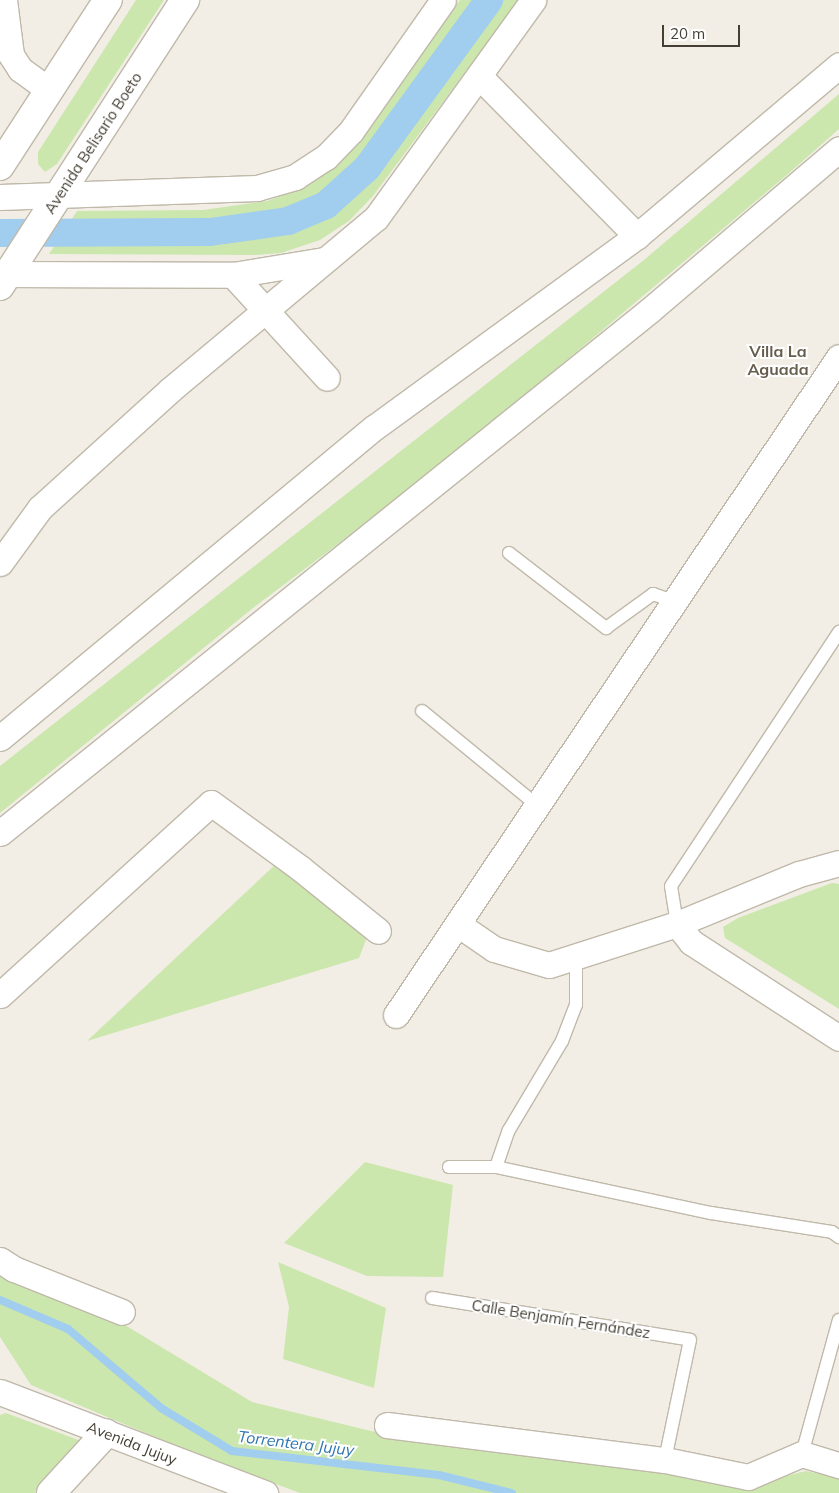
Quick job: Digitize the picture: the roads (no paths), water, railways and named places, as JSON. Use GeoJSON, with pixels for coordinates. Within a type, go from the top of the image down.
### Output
{"type":"FeatureCollection","features":[{"type":"Feature","properties":{"kind":"street"},"geometry":{"type":"LineString","coordinates":[[4,0],[11,55],[20,69],[49,90]]}},
{"type":"Feature","properties":{"kind":"street"},"geometry":{"type":"LineString","coordinates":[[0,166],[108,0]]}},
{"type":"Feature","properties":{"kind":"street","name":"Avenida Belisario Boeto"},"geometry":{"type":"LineString","coordinates":[[7,272],[53,205],[185,0]]}},
{"type":"Feature","properties":{"kind":"street"},"geometry":{"type":"LineString","coordinates":[[0,197],[53,205],[257,188],[295,177],[326,157],[351,131],[443,0]]}},
{"type":"Feature","properties":{"kind":"street"},"geometry":{"type":"LineString","coordinates":[[0,563],[40,508],[170,390],[376,218],[533,0]]}},
{"type":"Feature","properties":{"kind":"street"},"geometry":{"type":"LineString","coordinates":[[0,738],[375,428],[637,236],[839,65]]}},
{"type":"Feature","properties":{"kind":"street"},"geometry":{"type":"LineString","coordinates":[[480,76],[637,236]]}},
{"type":"Feature","properties":{"kind":"street"},"geometry":{"type":"LineString","coordinates":[[0,833],[650,310],[839,149]]}},
{"type":"Feature","properties":{"kind":"street"},"geometry":{"type":"LineString","coordinates":[[7,272],[233,275],[326,259]]}},
{"type":"Feature","properties":{"kind":"street"},"geometry":{"type":"LineString","coordinates":[[233,275],[264,311],[328,378]]}},
{"type":"Feature","properties":{"kind":"street"},"geometry":{"type":"LineString","coordinates":[[396,1014],[459,925],[673,601],[839,357]]}},
{"type":"Feature","properties":{"kind":"street"},"geometry":{"type":"LineString","coordinates":[[0,995],[211,803],[300,868],[378,931]]}},
{"type":"Feature","properties":{"kind":"street"},"geometry":{"type":"LineString","coordinates":[[459,925],[494,949],[549,965],[576,958],[677,924],[799,874],[839,863]]}},
{"type":"Feature","properties":{"kind":"street"},"geometry":{"type":"LineString","coordinates":[[677,924],[691,942],[839,1038]]}},
{"type":"Feature","properties":{"kind":"street"},"geometry":{"type":"LineString","coordinates":[[0,1260],[14,1269],[122,1312]]}},
{"type":"Feature","properties":{"kind":"street","name":"Avenida Jujuy"},"geometry":{"type":"LineString","coordinates":[[0,1392],[265,1493]]}},
{"type":"Feature","properties":{"kind":"street"},"geometry":{"type":"LineString","coordinates":[[387,1425],[666,1460],[748,1477],[802,1454],[839,1465]]}},
{"type":"Feature","properties":{"kind":"street"},"geometry":{"type":"LineString","coordinates":[[51,1493],[106,1433]]}},
{"type":"Feature","properties":{"kind":"lane"},"geometry":{"type":"LineString","coordinates":[[509,553],[606,628],[653,594],[673,601]]}},
{"type":"Feature","properties":{"kind":"lane"},"geometry":{"type":"LineString","coordinates":[[677,924],[671,886],[839,632]]}},
{"type":"Feature","properties":{"kind":"lane"},"geometry":{"type":"LineString","coordinates":[[422,711],[538,806]]}},
{"type":"Feature","properties":{"kind":"lane"},"geometry":{"type":"LineString","coordinates":[[496,1167],[509,1130],[562,1041],[576,1005],[576,958]]}},
{"type":"Feature","properties":{"kind":"lane"},"geometry":{"type":"LineString","coordinates":[[449,1167],[496,1167],[711,1213],[837,1230]]}},
{"type":"Feature","properties":{"kind":"lane","name":"Calle Benjamín Fernández"},"geometry":{"type":"LineString","coordinates":[[432,1298],[690,1340],[666,1460]]}},
{"type":"Feature","properties":{"kind":"lane"},"geometry":{"type":"LineString","coordinates":[[802,1454],[839,1320]]}},
{"type":"Feature","properties":{"kind":"waterway"},"geometry":{"type":"LineString","coordinates":[[0,233],[210,232],[288,221],[326,205],[367,168],[489,0]]}},
{"type":"Feature","properties":{"kind":"waterway","name":"Torrentera Jujuy"},"geometry":{"type":"LineString","coordinates":[[0,1300],[68,1329],[161,1408],[232,1451],[439,1475],[512,1493]]}},
{"type":"Feature","properties":{"kind":"district","name":"Villa La Aguada"},"geometry":{"type":"Point","coordinates":[778,360]}}]}
